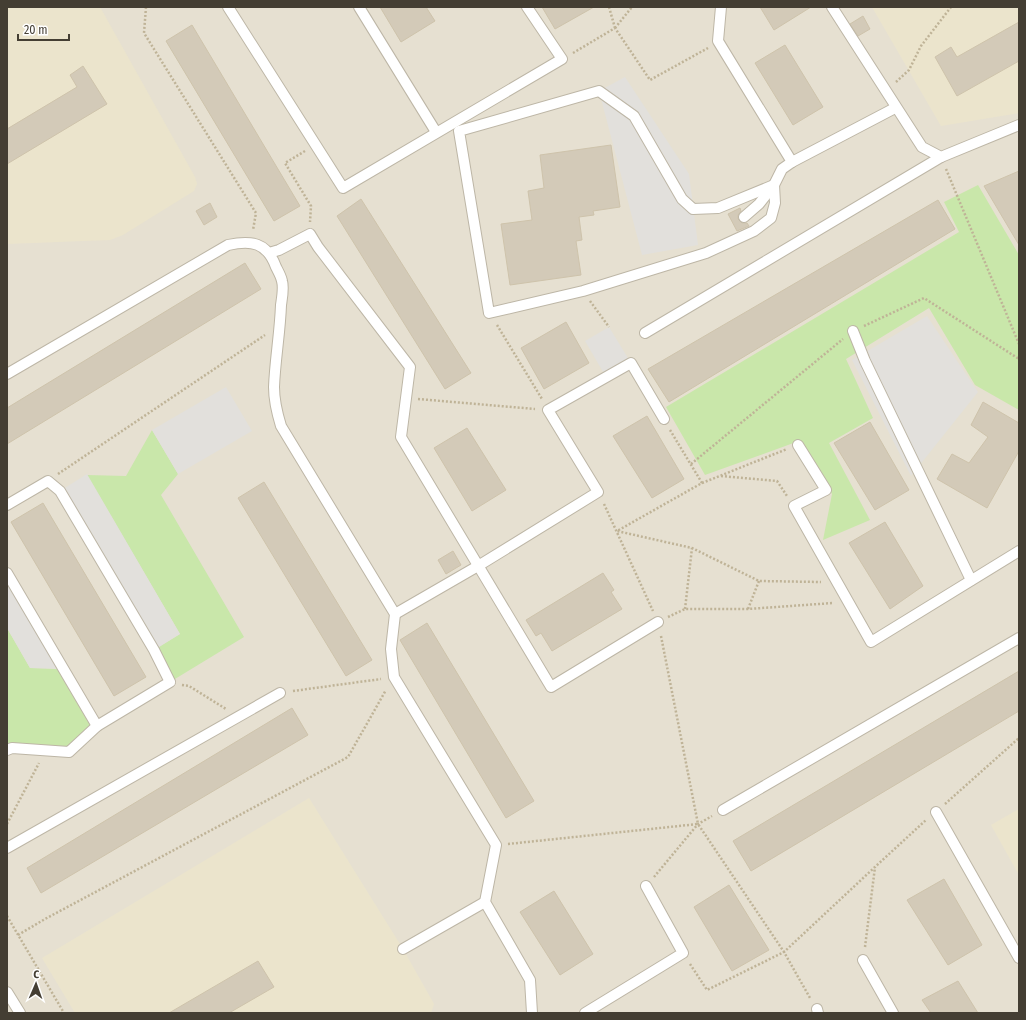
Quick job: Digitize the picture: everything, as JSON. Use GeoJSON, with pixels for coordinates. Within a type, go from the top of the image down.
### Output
{"type":"FeatureCollection","features":[{"type":"Feature","properties":{"kind":"lane"},"geometry":{"type":"LineString","coordinates":[[228,7],[344,188],[436,132],[562,59],[527,7]]}},
{"type":"Feature","properties":{"kind":"lane"},"geometry":{"type":"LineString","coordinates":[[359,7],[436,132]]}},
{"type":"Feature","properties":{"kind":"lane"},"geometry":{"type":"LineString","coordinates":[[722,7],[718,42],[792,162]]}},
{"type":"Feature","properties":{"kind":"lane"},"geometry":{"type":"LineString","coordinates":[[832,7],[895,108],[922,147],[941,157]]}},
{"type":"Feature","properties":{"kind":"lane"},"geometry":{"type":"LineString","coordinates":[[599,91],[634,116],[682,199],[693,209],[718,208],[774,185],[775,203],[771,218],[754,231],[706,253],[583,291],[489,313],[459,131],[599,91]]}},
{"type":"Feature","properties":{"kind":"lane"},"geometry":{"type":"LineString","coordinates":[[744,217],[760,204],[774,185],[782,169],[792,162],[895,108]]}},
{"type":"Feature","properties":{"kind":"lane"},"geometry":{"type":"LineString","coordinates":[[645,334],[941,157],[1019,125]]}},
{"type":"Feature","properties":{"kind":"lane"},"geometry":{"type":"LineString","coordinates":[[269,253],[279,250],[310,234],[318,247],[410,367],[401,438],[551,687],[658,622]]}},
{"type":"Feature","properties":{"kind":"lane"},"geometry":{"type":"LineString","coordinates":[[7,374],[228,245],[240,242],[252,242],[259,244],[269,253],[282,282],[280,325],[274,387],[275,403],[281,426],[395,614],[391,648],[394,677],[496,845],[485,902],[530,980],[532,1013]]}},
{"type":"Feature","properties":{"kind":"lane"},"geometry":{"type":"LineString","coordinates":[[853,331],[865,361],[971,580]]}},
{"type":"Feature","properties":{"kind":"lane"},"geometry":{"type":"LineString","coordinates":[[395,614],[478,566],[598,492],[548,410],[631,363],[664,419]]}},
{"type":"Feature","properties":{"kind":"lane"},"geometry":{"type":"LineString","coordinates":[[798,445],[826,490],[794,506],[871,642],[1019,551]]}},
{"type":"Feature","properties":{"kind":"lane"},"geometry":{"type":"LineString","coordinates":[[7,505],[48,481],[60,491],[154,650],[170,682],[97,726],[69,752],[12,748],[7,750]]}},
{"type":"Feature","properties":{"kind":"lane"},"geometry":{"type":"LineString","coordinates":[[7,573],[97,726]]}},
{"type":"Feature","properties":{"kind":"lane"},"geometry":{"type":"LineString","coordinates":[[723,810],[1019,638]]}},
{"type":"Feature","properties":{"kind":"lane"},"geometry":{"type":"LineString","coordinates":[[7,848],[280,693]]}},
{"type":"Feature","properties":{"kind":"lane"},"geometry":{"type":"LineString","coordinates":[[936,812],[1019,958]]}},
{"type":"Feature","properties":{"kind":"lane"},"geometry":{"type":"LineString","coordinates":[[585,1013],[683,953],[646,886]]}},
{"type":"Feature","properties":{"kind":"lane"},"geometry":{"type":"LineString","coordinates":[[402,949],[485,902]]}},
{"type":"Feature","properties":{"kind":"lane"},"geometry":{"type":"LineString","coordinates":[[863,960],[893,1013]]}},
{"type":"Feature","properties":{"kind":"lane"},"geometry":{"type":"LineString","coordinates":[[7,992],[20,1013]]}},
{"type":"Feature","properties":{"kind":"path"},"geometry":{"type":"LineString","coordinates":[[146,7],[144,33],[256,213],[252,242]]}},
{"type":"Feature","properties":{"kind":"path"},"geometry":{"type":"LineString","coordinates":[[609,7],[615,28],[650,80],[718,42]]}},
{"type":"Feature","properties":{"kind":"path"},"geometry":{"type":"LineString","coordinates":[[562,59],[615,28],[632,7]]}},
{"type":"Feature","properties":{"kind":"path"},"geometry":{"type":"LineString","coordinates":[[886,92],[909,70],[921,46],[951,7]]}},
{"type":"Feature","properties":{"kind":"path"},"geometry":{"type":"LineString","coordinates":[[310,234],[311,206],[285,163],[316,144]]}},
{"type":"Feature","properties":{"kind":"path"},"geometry":{"type":"LineString","coordinates":[[941,157],[1019,344]]}},
{"type":"Feature","properties":{"kind":"path"},"geometry":{"type":"LineString","coordinates":[[583,291],[610,327]]}},
{"type":"Feature","properties":{"kind":"path"},"geometry":{"type":"LineString","coordinates":[[489,313],[548,410]]}},
{"type":"Feature","properties":{"kind":"path"},"geometry":{"type":"LineString","coordinates":[[48,481],[280,325]]}},
{"type":"Feature","properties":{"kind":"path"},"geometry":{"type":"LineString","coordinates":[[406,398],[548,410]]}},
{"type":"Feature","properties":{"kind":"path"},"geometry":{"type":"LineString","coordinates":[[664,419],[702,483]]}},
{"type":"Feature","properties":{"kind":"path"},"geometry":{"type":"LineString","coordinates":[[617,531],[702,483],[798,445]]}},
{"type":"Feature","properties":{"kind":"path"},"geometry":{"type":"LineString","coordinates":[[720,476],[777,481],[794,506]]}},
{"type":"Feature","properties":{"kind":"path"},"geometry":{"type":"LineString","coordinates":[[598,492],[658,622],[698,824],[784,952],[817,1011]]}},
{"type":"Feature","properties":{"kind":"path"},"geometry":{"type":"LineString","coordinates":[[617,531],[692,548],[759,580],[825,582]]}},
{"type":"Feature","properties":{"kind":"path"},"geometry":{"type":"LineString","coordinates":[[685,609],[692,548]]}},
{"type":"Feature","properties":{"kind":"path"},"geometry":{"type":"LineString","coordinates":[[748,609],[759,580]]}},
{"type":"Feature","properties":{"kind":"path"},"geometry":{"type":"LineString","coordinates":[[658,622],[685,609],[748,609],[848,602]]}},
{"type":"Feature","properties":{"kind":"path"},"geometry":{"type":"LineString","coordinates":[[280,693],[394,677]]}},
{"type":"Feature","properties":{"kind":"path"},"geometry":{"type":"LineString","coordinates":[[18,936],[59,912],[348,757],[394,677]]}},
{"type":"Feature","properties":{"kind":"path"},"geometry":{"type":"LineString","coordinates":[[189,686],[239,716]]}},
{"type":"Feature","properties":{"kind":"path"},"geometry":{"type":"LineString","coordinates":[[683,953],[707,990],[784,952],[876,866],[1019,738]]}},
{"type":"Feature","properties":{"kind":"path"},"geometry":{"type":"LineString","coordinates":[[7,824],[46,750]]}},
{"type":"Feature","properties":{"kind":"path"},"geometry":{"type":"LineString","coordinates":[[646,886],[698,824],[705,820]]}},
{"type":"Feature","properties":{"kind":"path"},"geometry":{"type":"LineString","coordinates":[[496,845],[698,824]]}},
{"type":"Feature","properties":{"kind":"path"},"geometry":{"type":"LineString","coordinates":[[863,960],[876,866]]}},
{"type":"Feature","properties":{"kind":"path"},"geometry":{"type":"LineString","coordinates":[[7,916],[64,1013]]}},
{"type":"Feature","properties":{"kind":"shaded area"},"geometry":{"type":"Polygon","coordinates":[[[7,7],[1019,7],[1019,1013],[7,1013],[7,7]]]}},
{"type":"Feature","properties":{"kind":"shaded area"},"geometry":{"type":"Polygon","coordinates":[[[7,7],[100,7],[195,177],[197,184],[194,191],[123,235],[110,240],[7,244],[7,7]]]}},
{"type":"Feature","properties":{"kind":"shaded area"},"geometry":{"type":"Polygon","coordinates":[[[872,7],[1019,7],[1019,113],[941,126],[872,7]]]}},
{"type":"Feature","properties":{"kind":"shaded area"},"geometry":{"type":"Polygon","coordinates":[[[625,77],[689,174],[698,245],[642,255],[599,91],[625,77]]]}},
{"type":"Feature","properties":{"kind":"shaded area"},"geometry":{"type":"Polygon","coordinates":[[[927,316],[978,392],[911,476],[852,360],[927,316]]]}},
{"type":"Feature","properties":{"kind":"shaded area"},"geometry":{"type":"Polygon","coordinates":[[[609,327],[631,363],[606,377],[585,341],[609,327]]]}},
{"type":"Feature","properties":{"kind":"shaded area"},"geometry":{"type":"Polygon","coordinates":[[[226,387],[252,431],[178,474],[152,430],[226,387]]]}},
{"type":"Feature","properties":{"kind":"shaded area"},"geometry":{"type":"Polygon","coordinates":[[[87,474],[180,634],[154,650],[60,491],[87,474]]]}},
{"type":"Feature","properties":{"kind":"shaded area"},"geometry":{"type":"Polygon","coordinates":[[[7,573],[63,669],[30,668],[7,628],[7,573]]]}},
{"type":"Feature","properties":{"kind":"shaded area"},"geometry":{"type":"Polygon","coordinates":[[[309,798],[403,949],[434,1004],[431,1013],[75,1013],[42,958],[309,798]]]}},
{"type":"Feature","properties":{"kind":"shaded area"},"geometry":{"type":"Polygon","coordinates":[[[1019,809],[1019,875],[991,825],[1019,809]]]}},
{"type":"Feature","properties":{"kind":"green space"},"geometry":{"type":"Polygon","coordinates":[[[978,185],[1019,255],[1019,410],[975,385],[929,308],[846,359],[873,418],[829,443],[870,520],[823,540],[832,494],[799,441],[705,475],[666,407],[959,232],[944,202],[978,185]]]}},
{"type":"Feature","properties":{"kind":"green space"},"geometry":{"type":"Polygon","coordinates":[[[152,430],[178,474],[161,495],[244,637],[170,682],[154,650],[180,634],[87,475],[126,476],[152,430]]]}},
{"type":"Feature","properties":{"kind":"green space"},"geometry":{"type":"Polygon","coordinates":[[[7,628],[30,668],[63,669],[97,726],[69,752],[7,750],[7,628]]]}},
{"type":"Feature","properties":{"kind":"building"},"geometry":{"type":"Polygon","coordinates":[[[380,7],[426,7],[435,21],[401,42],[380,7]]]}},
{"type":"Feature","properties":{"kind":"building"},"geometry":{"type":"Polygon","coordinates":[[[542,7],[594,7],[555,29],[542,7]]]}},
{"type":"Feature","properties":{"kind":"building"},"geometry":{"type":"Polygon","coordinates":[[[760,7],[811,7],[774,30],[760,7]]]}},
{"type":"Feature","properties":{"kind":"building"},"geometry":{"type":"Polygon","coordinates":[[[863,16],[870,29],[858,36],[850,24],[863,16]]]}},
{"type":"Feature","properties":{"kind":"building"},"geometry":{"type":"Polygon","coordinates":[[[1019,22],[1019,61],[957,96],[935,57],[951,47],[957,57],[1019,22]]]}},
{"type":"Feature","properties":{"kind":"building"},"geometry":{"type":"Polygon","coordinates":[[[192,25],[300,206],[274,221],[166,41],[192,25]]]}},
{"type":"Feature","properties":{"kind":"building"},"geometry":{"type":"Polygon","coordinates":[[[785,45],[823,107],[793,125],[755,63],[785,45]]]}},
{"type":"Feature","properties":{"kind":"building"},"geometry":{"type":"Polygon","coordinates":[[[83,66],[107,104],[7,164],[7,129],[77,87],[70,75],[83,66]]]}},
{"type":"Feature","properties":{"kind":"building"},"geometry":{"type":"Polygon","coordinates":[[[611,145],[620,207],[593,211],[594,215],[579,217],[582,240],[576,241],[581,275],[510,285],[501,224],[532,220],[528,191],[544,188],[540,155],[611,145]]]}},
{"type":"Feature","properties":{"kind":"building"},"geometry":{"type":"Polygon","coordinates":[[[1019,171],[1019,245],[984,186],[1019,171]]]}},
{"type":"Feature","properties":{"kind":"building"},"geometry":{"type":"Polygon","coordinates":[[[361,199],[471,373],[445,389],[337,216],[361,199]]]}},
{"type":"Feature","properties":{"kind":"building"},"geometry":{"type":"Polygon","coordinates":[[[938,200],[955,229],[669,402],[648,369],[938,200]]]}},
{"type":"Feature","properties":{"kind":"building"},"geometry":{"type":"Polygon","coordinates":[[[210,203],[217,217],[204,225],[196,211],[210,203]]]}},
{"type":"Feature","properties":{"kind":"building"},"geometry":{"type":"Polygon","coordinates":[[[740,208],[741,211],[738,215],[738,219],[742,223],[747,223],[749,226],[737,231],[728,214],[740,208]]]}},
{"type":"Feature","properties":{"kind":"building"},"geometry":{"type":"Polygon","coordinates":[[[245,263],[261,289],[7,444],[7,408],[245,263]]]}},
{"type":"Feature","properties":{"kind":"building"},"geometry":{"type":"Polygon","coordinates":[[[566,322],[589,363],[544,389],[521,348],[566,322]]]}},
{"type":"Feature","properties":{"kind":"building"},"geometry":{"type":"Polygon","coordinates":[[[983,402],[1019,423],[1019,451],[987,508],[937,479],[952,454],[969,463],[988,437],[971,425],[983,402]]]}},
{"type":"Feature","properties":{"kind":"building"},"geometry":{"type":"Polygon","coordinates":[[[647,416],[684,479],[652,498],[613,436],[647,416]]]}},
{"type":"Feature","properties":{"kind":"building"},"geometry":{"type":"Polygon","coordinates":[[[870,422],[909,490],[875,510],[834,443],[870,422]]]}},
{"type":"Feature","properties":{"kind":"building"},"geometry":{"type":"Polygon","coordinates":[[[467,428],[506,490],[472,511],[434,448],[467,428]]]}},
{"type":"Feature","properties":{"kind":"building"},"geometry":{"type":"Polygon","coordinates":[[[264,482],[372,660],[346,676],[238,498],[264,482]]]}},
{"type":"Feature","properties":{"kind":"building"},"geometry":{"type":"Polygon","coordinates":[[[43,503],[146,677],[114,696],[11,522],[43,503]]]}},
{"type":"Feature","properties":{"kind":"building"},"geometry":{"type":"Polygon","coordinates":[[[885,522],[923,586],[890,609],[849,543],[885,522]]]}},
{"type":"Feature","properties":{"kind":"building"},"geometry":{"type":"Polygon","coordinates":[[[453,551],[461,565],[446,574],[438,560],[453,551]]]}},
{"type":"Feature","properties":{"kind":"building"},"geometry":{"type":"Polygon","coordinates":[[[603,573],[614,590],[611,592],[622,609],[552,651],[541,633],[536,636],[526,620],[603,573]]]}},
{"type":"Feature","properties":{"kind":"building"},"geometry":{"type":"Polygon","coordinates":[[[427,623],[534,801],[506,818],[400,640],[427,623]]]}},
{"type":"Feature","properties":{"kind":"building"},"geometry":{"type":"Polygon","coordinates":[[[1019,671],[1019,711],[751,871],[733,841],[1019,671]]]}},
{"type":"Feature","properties":{"kind":"building"},"geometry":{"type":"Polygon","coordinates":[[[292,708],[308,735],[41,893],[27,868],[292,708]]]}},
{"type":"Feature","properties":{"kind":"building"},"geometry":{"type":"Polygon","coordinates":[[[944,879],[982,945],[948,965],[907,900],[944,879]]]}},
{"type":"Feature","properties":{"kind":"building"},"geometry":{"type":"Polygon","coordinates":[[[729,885],[769,950],[732,971],[694,907],[729,885]]]}},
{"type":"Feature","properties":{"kind":"building"},"geometry":{"type":"Polygon","coordinates":[[[554,891],[593,954],[560,975],[520,912],[554,891]]]}},
{"type":"Feature","properties":{"kind":"building"},"geometry":{"type":"Polygon","coordinates":[[[258,961],[274,987],[229,1013],[169,1013],[258,961]]]}},
{"type":"Feature","properties":{"kind":"building"},"geometry":{"type":"Polygon","coordinates":[[[958,981],[978,1013],[931,1013],[922,1000],[958,981]]]}}]}
